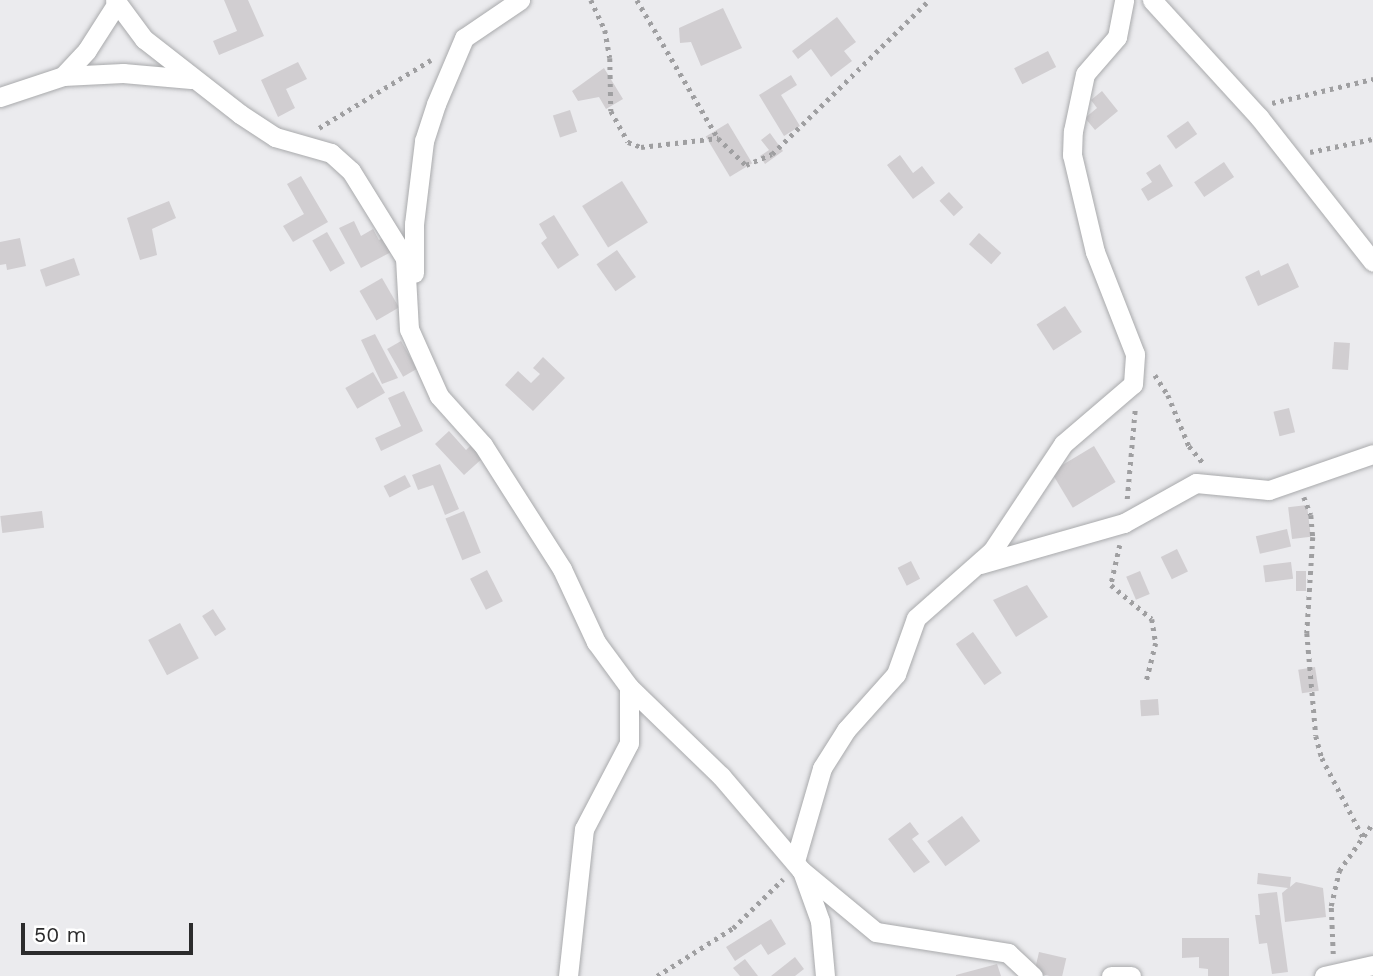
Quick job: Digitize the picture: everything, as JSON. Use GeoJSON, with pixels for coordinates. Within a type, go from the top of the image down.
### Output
{"type":"FeatureCollection","features":[{"type":"Feature","properties":{"kind":"street"},"geometry":{"type":"LineString","coordinates":[[414,340],[414,224],[424,141],[464,38],[520,0]]}},
{"type":"Feature","properties":{"kind":"street"},"geometry":{"type":"LineString","coordinates":[[825,976],[820,921],[798,865],[810,804],[834,747],[896,674],[907,632],[921,610],[976,565],[1012,527],[1044,468],[1063,444],[1128,390],[1135,366],[1135,354],[1095,252],[1072,156],[1073,131],[1085,74],[1117,37],[1124,0]]}},
{"type":"Feature","properties":{"kind":"street"},"geometry":{"type":"LineString","coordinates":[[1152,0],[1292,156],[1373,262]]}},
{"type":"Feature","properties":{"kind":"street"},"geometry":{"type":"LineString","coordinates":[[63,76],[87,50],[116,2],[144,39],[191,79],[264,132],[331,153],[351,171],[405,258],[409,329],[439,396],[483,445],[562,569],[596,642],[629,687],[721,776],[798,865],[876,932],[1008,953],[1030,976]]}},
{"type":"Feature","properties":{"kind":"street"},"geometry":{"type":"LineString","coordinates":[[0,97],[63,76],[123,73],[191,79]]}},
{"type":"Feature","properties":{"kind":"street"},"geometry":{"type":"LineString","coordinates":[[976,565],[1124,523],[1196,483],[1269,490],[1373,454]]}},
{"type":"Feature","properties":{"kind":"street"},"geometry":{"type":"LineString","coordinates":[[568,976],[584,829],[628,743],[629,687]]}},
{"type":"Feature","properties":{"kind":"street"},"geometry":{"type":"LineString","coordinates":[[1330,973],[1373,965]]}},
{"type":"Feature","properties":{"kind":"street"},"geometry":{"type":"LineString","coordinates":[[1111,976],[1131,976]]}},
{"type":"Feature","properties":{"kind":"path"},"geometry":{"type":"LineString","coordinates":[[591,0],[605,30],[610,58],[611,110],[628,142],[641,147],[718,138]]}},
{"type":"Feature","properties":{"kind":"path"},"geometry":{"type":"LineString","coordinates":[[637,0],[718,138],[746,164],[772,154],[929,0]]}},
{"type":"Feature","properties":{"kind":"path"},"geometry":{"type":"LineString","coordinates":[[298,141],[464,38]]}},
{"type":"Feature","properties":{"kind":"path"},"geometry":{"type":"LineString","coordinates":[[1251,108],[1373,79]]}},
{"type":"Feature","properties":{"kind":"path"},"geometry":{"type":"LineString","coordinates":[[1292,156],[1373,139]]}},
{"type":"Feature","properties":{"kind":"path"},"geometry":{"type":"LineString","coordinates":[[1135,366],[1159,379],[1189,446],[1211,473],[1241,487]]}},
{"type":"Feature","properties":{"kind":"path"},"geometry":{"type":"LineString","coordinates":[[1269,490],[1302,495],[1311,514],[1307,633],[1316,736],[1322,758],[1363,836]]}},
{"type":"Feature","properties":{"kind":"path"},"geometry":{"type":"LineString","coordinates":[[1330,973],[1331,906],[1339,871],[1373,823]]}},
{"type":"Feature","properties":{"kind":"path"},"geometry":{"type":"LineString","coordinates":[[657,976],[765,901],[798,865]]}},
{"type":"Feature","properties":{"kind":"building"},"geometry":{"type":"Polygon","coordinates":[[[224,0],[248,0],[264,36],[219,55],[213,41],[237,31],[224,0]]]}},
{"type":"Feature","properties":{"kind":"building"},"geometry":{"type":"Polygon","coordinates":[[[723,8],[742,48],[701,66],[691,42],[680,43],[679,28],[723,8]]]}},
{"type":"Feature","properties":{"kind":"building"},"geometry":{"type":"Polygon","coordinates":[[[837,17],[856,42],[844,51],[852,61],[831,77],[811,49],[798,59],[792,51],[837,17]]]}},
{"type":"Feature","properties":{"kind":"building"},"geometry":{"type":"Polygon","coordinates":[[[1048,51],[1056,67],[1022,84],[1014,68],[1048,51]]]}},
{"type":"Feature","properties":{"kind":"building"},"geometry":{"type":"Polygon","coordinates":[[[298,62],[307,79],[286,89],[295,108],[278,117],[261,80],[298,62]]]}},
{"type":"Feature","properties":{"kind":"building"},"geometry":{"type":"Polygon","coordinates":[[[604,68],[623,99],[606,109],[599,97],[578,101],[572,91],[604,68]]]}},
{"type":"Feature","properties":{"kind":"building"},"geometry":{"type":"Polygon","coordinates":[[[791,75],[797,85],[781,95],[800,126],[784,136],[759,95],[791,75]]]}},
{"type":"Feature","properties":{"kind":"building"},"geometry":{"type":"Polygon","coordinates":[[[1102,91],[1118,111],[1095,130],[1085,118],[1097,108],[1091,100],[1102,91]]]}},
{"type":"Feature","properties":{"kind":"building"},"geometry":{"type":"Polygon","coordinates":[[[570,110],[577,132],[560,137],[553,116],[570,110]]]}},
{"type":"Feature","properties":{"kind":"building"},"geometry":{"type":"Polygon","coordinates":[[[1188,121],[1197,134],[1176,149],[1167,136],[1188,121]]]}},
{"type":"Feature","properties":{"kind":"building"},"geometry":{"type":"Polygon","coordinates":[[[728,123],[752,163],[730,177],[706,136],[728,123]]]}},
{"type":"Feature","properties":{"kind":"building"},"geometry":{"type":"Polygon","coordinates":[[[770,133],[783,151],[765,164],[760,156],[769,150],[761,140],[770,133]]]}},
{"type":"Feature","properties":{"kind":"building"},"geometry":{"type":"Polygon","coordinates":[[[900,155],[913,173],[922,166],[935,183],[913,199],[887,165],[900,155]]]}},
{"type":"Feature","properties":{"kind":"building"},"geometry":{"type":"Polygon","coordinates":[[[1224,162],[1234,177],[1204,197],[1194,182],[1224,162]]]}},
{"type":"Feature","properties":{"kind":"building"},"geometry":{"type":"Polygon","coordinates":[[[1160,164],[1173,186],[1148,201],[1141,189],[1152,182],[1146,173],[1160,164]]]}},
{"type":"Feature","properties":{"kind":"building"},"geometry":{"type":"Polygon","coordinates":[[[301,176],[328,222],[293,242],[283,226],[304,214],[287,184],[301,176]]]}},
{"type":"Feature","properties":{"kind":"building"},"geometry":{"type":"Polygon","coordinates":[[[622,181],[648,223],[608,247],[582,206],[622,181]]]}},
{"type":"Feature","properties":{"kind":"building"},"geometry":{"type":"Polygon","coordinates":[[[949,192],[963,207],[954,216],[939,201],[949,192]]]}},
{"type":"Feature","properties":{"kind":"building"},"geometry":{"type":"Polygon","coordinates":[[[169,201],[176,218],[152,229],[157,255],[140,260],[127,218],[169,201]]]}},
{"type":"Feature","properties":{"kind":"building"},"geometry":{"type":"Polygon","coordinates":[[[554,215],[579,255],[558,269],[541,243],[547,238],[539,224],[554,215]]]}},
{"type":"Feature","properties":{"kind":"building"},"geometry":{"type":"Polygon","coordinates":[[[354,221],[361,236],[373,229],[379,240],[385,237],[393,251],[361,268],[339,228],[354,221]]]}},
{"type":"Feature","properties":{"kind":"building"},"geometry":{"type":"Polygon","coordinates":[[[327,232],[345,263],[330,272],[312,241],[327,232]]]}},
{"type":"Feature","properties":{"kind":"building"},"geometry":{"type":"Polygon","coordinates":[[[979,233],[1001,253],[991,264],[969,244],[979,233]]]}},
{"type":"Feature","properties":{"kind":"building"},"geometry":{"type":"Polygon","coordinates":[[[20,238],[26,266],[7,270],[6,264],[0,265],[0,242],[20,238]]]}},
{"type":"Feature","properties":{"kind":"building"},"geometry":{"type":"Polygon","coordinates":[[[617,250],[636,277],[615,291],[597,264],[617,250]]]}},
{"type":"Feature","properties":{"kind":"building"},"geometry":{"type":"Polygon","coordinates":[[[74,258],[80,275],[46,287],[40,270],[74,258]]]}},
{"type":"Feature","properties":{"kind":"building"},"geometry":{"type":"Polygon","coordinates":[[[1288,263],[1299,287],[1258,306],[1245,277],[1259,270],[1261,276],[1288,263]]]}},
{"type":"Feature","properties":{"kind":"building"},"geometry":{"type":"Polygon","coordinates":[[[382,278],[399,307],[376,320],[359,291],[382,278]]]}},
{"type":"Feature","properties":{"kind":"building"},"geometry":{"type":"Polygon","coordinates":[[[1065,306],[1082,332],[1053,351],[1036,325],[1065,306]]]}},
{"type":"Feature","properties":{"kind":"building"},"geometry":{"type":"Polygon","coordinates":[[[375,334],[398,378],[382,384],[361,340],[375,334]]]}},
{"type":"Feature","properties":{"kind":"building"},"geometry":{"type":"Polygon","coordinates":[[[401,341],[417,369],[403,377],[387,349],[401,341]]]}},
{"type":"Feature","properties":{"kind":"building"},"geometry":{"type":"Polygon","coordinates":[[[1334,342],[1350,343],[1348,370],[1332,369],[1334,342]]]}},
{"type":"Feature","properties":{"kind":"building"},"geometry":{"type":"Polygon","coordinates":[[[543,357],[565,378],[533,411],[505,385],[518,371],[531,383],[540,374],[533,368],[543,357]]]}},
{"type":"Feature","properties":{"kind":"building"},"geometry":{"type":"Polygon","coordinates":[[[373,372],[385,393],[357,409],[345,388],[373,372]]]}},
{"type":"Feature","properties":{"kind":"building"},"geometry":{"type":"Polygon","coordinates":[[[404,391],[423,431],[381,451],[375,438],[401,426],[388,398],[404,391]]]}},
{"type":"Feature","properties":{"kind":"building"},"geometry":{"type":"Polygon","coordinates":[[[1289,408],[1295,432],[1280,436],[1273,412],[1289,408]]]}},
{"type":"Feature","properties":{"kind":"building"},"geometry":{"type":"Polygon","coordinates":[[[449,431],[466,450],[473,443],[485,456],[464,475],[435,444],[449,431]]]}},
{"type":"Feature","properties":{"kind":"building"},"geometry":{"type":"Polygon","coordinates":[[[1094,446],[1116,482],[1073,508],[1051,472],[1094,446]]]}},
{"type":"Feature","properties":{"kind":"building"},"geometry":{"type":"Polygon","coordinates":[[[440,464],[459,509],[445,515],[433,485],[418,490],[412,475],[440,464]]]}},
{"type":"Feature","properties":{"kind":"building"},"geometry":{"type":"Polygon","coordinates":[[[405,475],[411,487],[390,497],[384,486],[405,475]]]}},
{"type":"Feature","properties":{"kind":"building"},"geometry":{"type":"Polygon","coordinates":[[[1307,505],[1311,537],[1292,539],[1288,507],[1307,505]]]}},
{"type":"Feature","properties":{"kind":"building"},"geometry":{"type":"Polygon","coordinates":[[[42,511],[44,528],[2,533],[0,516],[42,511]]]}},
{"type":"Feature","properties":{"kind":"building"},"geometry":{"type":"Polygon","coordinates":[[[464,511],[481,553],[462,560],[445,518],[464,511]]]}},
{"type":"Feature","properties":{"kind":"building"},"geometry":{"type":"Polygon","coordinates":[[[1287,529],[1291,547],[1260,554],[1256,536],[1287,529]]]}},
{"type":"Feature","properties":{"kind":"building"},"geometry":{"type":"Polygon","coordinates":[[[1177,549],[1188,571],[1172,579],[1161,557],[1177,549]]]}},
{"type":"Feature","properties":{"kind":"building"},"geometry":{"type":"Polygon","coordinates":[[[911,561],[920,579],[907,586],[898,568],[911,561]]]}},
{"type":"Feature","properties":{"kind":"building"},"geometry":{"type":"Polygon","coordinates":[[[1291,562],[1293,579],[1265,582],[1263,565],[1291,562]]]}},
{"type":"Feature","properties":{"kind":"building"},"geometry":{"type":"Polygon","coordinates":[[[487,570],[503,601],[486,610],[470,579],[487,570]]]}},
{"type":"Feature","properties":{"kind":"building"},"geometry":{"type":"Polygon","coordinates":[[[1140,571],[1150,594],[1136,600],[1126,577],[1140,571]]]}},
{"type":"Feature","properties":{"kind":"building"},"geometry":{"type":"Polygon","coordinates":[[[1296,571],[1306,571],[1306,591],[1296,591],[1296,571]]]}},
{"type":"Feature","properties":{"kind":"building"},"geometry":{"type":"Polygon","coordinates":[[[1027,585],[1048,617],[1016,637],[993,600],[1027,585]]]}},
{"type":"Feature","properties":{"kind":"building"},"geometry":{"type":"Polygon","coordinates":[[[213,609],[226,629],[215,636],[202,616],[213,609]]]}},
{"type":"Feature","properties":{"kind":"building"},"geometry":{"type":"Polygon","coordinates":[[[180,623],[199,658],[167,675],[148,640],[180,623]]]}},
{"type":"Feature","properties":{"kind":"building"},"geometry":{"type":"Polygon","coordinates":[[[973,632],[1002,673],[984,685],[956,644],[973,632]]]}},
{"type":"Feature","properties":{"kind":"building"},"geometry":{"type":"Polygon","coordinates":[[[1315,667],[1319,691],[1302,693],[1298,670],[1315,667]]]}},
{"type":"Feature","properties":{"kind":"building"},"geometry":{"type":"Polygon","coordinates":[[[1158,699],[1159,715],[1141,716],[1140,700],[1158,699]]]}},
{"type":"Feature","properties":{"kind":"building"},"geometry":{"type":"Polygon","coordinates":[[[962,816],[980,841],[945,866],[927,841],[962,816]]]}},
{"type":"Feature","properties":{"kind":"building"},"geometry":{"type":"Polygon","coordinates":[[[910,822],[919,834],[912,839],[930,862],[914,873],[888,839],[910,822]]]}},
{"type":"Feature","properties":{"kind":"building"},"geometry":{"type":"Polygon","coordinates":[[[1258,873],[1291,877],[1290,887],[1296,882],[1323,888],[1326,917],[1285,922],[1282,893],[1288,888],[1257,884],[1258,873]]]}},
{"type":"Feature","properties":{"kind":"building"},"geometry":{"type":"Polygon","coordinates":[[[1277,892],[1288,972],[1272,974],[1267,943],[1259,944],[1255,915],[1260,915],[1258,894],[1277,892]]]}},
{"type":"Feature","properties":{"kind":"building"},"geometry":{"type":"Polygon","coordinates":[[[771,919],[786,944],[768,955],[761,944],[735,961],[726,947],[771,919]]]}},
{"type":"Feature","properties":{"kind":"building"},"geometry":{"type":"Polygon","coordinates":[[[1182,938],[1229,938],[1229,976],[1208,976],[1208,969],[1199,968],[1199,957],[1182,958],[1182,938]]]}},
{"type":"Feature","properties":{"kind":"building"},"geometry":{"type":"Polygon","coordinates":[[[1039,952],[1066,958],[1062,976],[1034,972],[1039,952]]]}},
{"type":"Feature","properties":{"kind":"building"},"geometry":{"type":"Polygon","coordinates":[[[795,957],[804,969],[795,976],[771,976],[795,957]]]}},
{"type":"Feature","properties":{"kind":"building"},"geometry":{"type":"Polygon","coordinates":[[[745,959],[758,976],[740,976],[733,968],[745,959]]]}},
{"type":"Feature","properties":{"kind":"building"},"geometry":{"type":"Polygon","coordinates":[[[997,964],[1001,976],[956,976],[956,975],[997,964]]]}}]}
